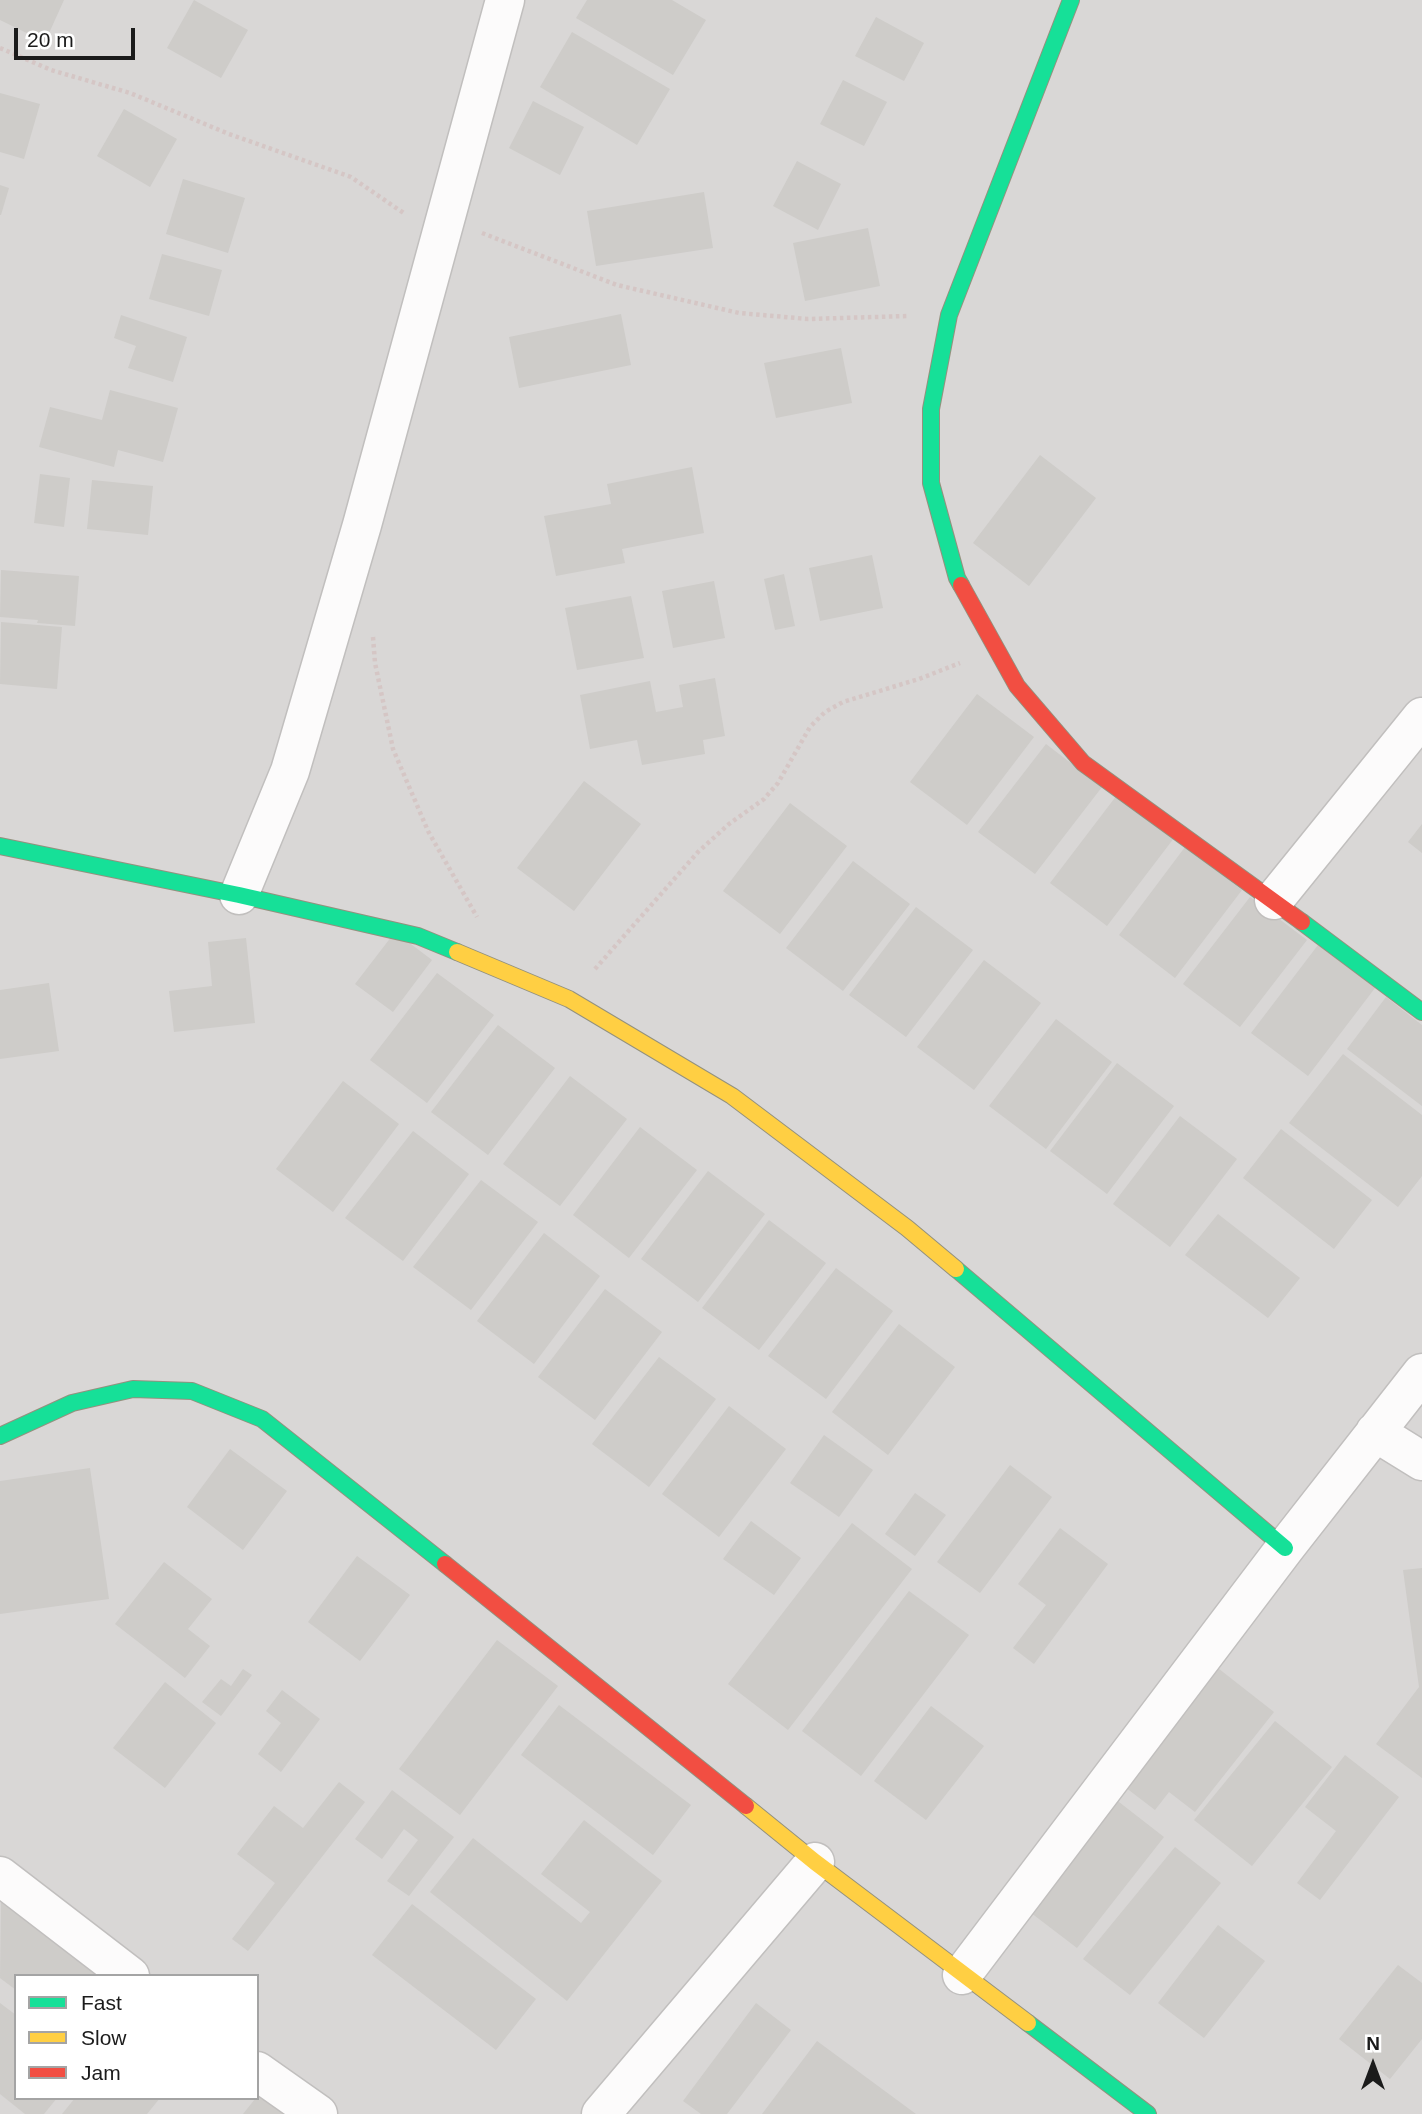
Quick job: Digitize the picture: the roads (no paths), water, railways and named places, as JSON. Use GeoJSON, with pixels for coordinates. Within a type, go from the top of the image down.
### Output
{"type":"FeatureCollection","features":[{"type":"Feature","properties":{"kind":"street"},"geometry":{"type":"LineString","coordinates":[[239,895],[290,771],[362,524],[505,0]]}},
{"type":"Feature","properties":{"kind":"street"},"geometry":{"type":"LineString","coordinates":[[1070,0],[949,315],[931,409],[931,483],[957,578],[1017,686],[1083,762],[1274,900],[1422,1012]]}},
{"type":"Feature","properties":{"kind":"street"},"geometry":{"type":"LineString","coordinates":[[1274,900],[1422,717]]}},
{"type":"Feature","properties":{"kind":"street"},"geometry":{"type":"LineString","coordinates":[[0,846],[239,895],[418,936],[569,999],[732,1096],[907,1228],[1284,1548]]}},
{"type":"Feature","properties":{"kind":"street"},"geometry":{"type":"LineString","coordinates":[[962,1975],[1284,1548],[1422,1373]]}},
{"type":"Feature","properties":{"kind":"street"},"geometry":{"type":"LineString","coordinates":[[0,1436],[72,1404],[134,1389],[191,1391],[262,1419],[1125,2107]]}},
{"type":"Feature","properties":{"kind":"street"},"geometry":{"type":"LineString","coordinates":[[1375,1432],[1422,1461]]}},
{"type":"Feature","properties":{"kind":"street"},"geometry":{"type":"LineString","coordinates":[[601,2114],[815,1862]]}},
{"type":"Feature","properties":{"kind":"street"},"geometry":{"type":"LineString","coordinates":[[0,1876],[127,1974]]}},
{"type":"Feature","properties":{"kind":"street"},"geometry":{"type":"LineString","coordinates":[[259,2072],[318,2114]]}}]}
